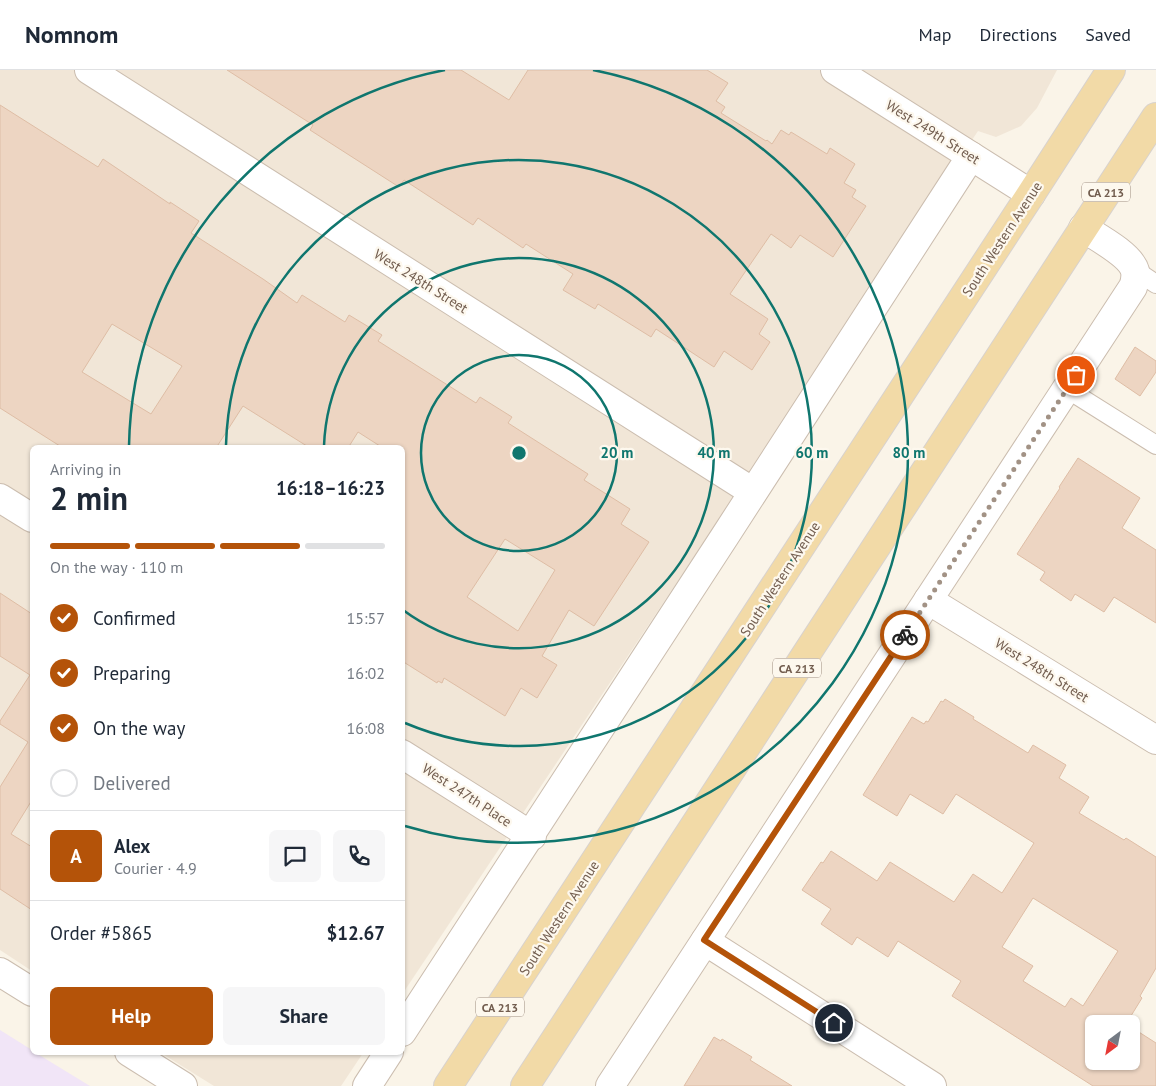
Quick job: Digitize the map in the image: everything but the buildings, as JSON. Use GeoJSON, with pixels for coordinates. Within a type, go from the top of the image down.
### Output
{"type":"FeatureCollection","features":[{"type":"Feature","properties":{"kind":"main road","name":"South Western Avenue"},"geometry":{"type":"LineString","coordinates":[[448,1086],[1111,70]]}},
{"type":"Feature","properties":{"kind":"main road","name":"CA 213"},"geometry":{"type":"LineString","coordinates":[[525,1086],[1083,228],[1152,130]]}},
{"type":"Feature","properties":{"kind":"street","name":"West 248th Street"},"geometry":{"type":"LineString","coordinates":[[89,70],[752,492]]}},
{"type":"Feature","properties":{"kind":"street","name":"West 249th Street"},"geometry":{"type":"LineString","coordinates":[[835,70],[1031,194]]}},
{"type":"Feature","properties":{"kind":"street"},"geometry":{"type":"LineString","coordinates":[[405,1027],[532,836],[752,492],[971,156]]}},
{"type":"Feature","properties":{"kind":"street"},"geometry":{"type":"LineString","coordinates":[[1083,228],[1123,254],[1146,277]]}},
{"type":"Feature","properties":{"kind":"street"},"geometry":{"type":"LineString","coordinates":[[610,1086],[1067,389],[1133,287],[1136,279],[1146,277]]}},
{"type":"Feature","properties":{"kind":"street"},"geometry":{"type":"LineString","coordinates":[[0,498],[30,517]]}},
{"type":"Feature","properties":{"kind":"street","name":"West 248th Street"},"geometry":{"type":"LineString","coordinates":[[928,600],[1156,740]]}},
{"type":"Feature","properties":{"kind":"street","name":"West 247th Place"},"geometry":{"type":"LineString","coordinates":[[405,756],[532,836]]}},
{"type":"Feature","properties":{"kind":"street"},"geometry":{"type":"LineString","coordinates":[[704,940],[932,1086]]}},
{"type":"Feature","properties":{"kind":"street"},"geometry":{"type":"LineString","coordinates":[[0,972],[30,991]]}},
{"type":"Feature","properties":{"kind":"street"},"geometry":{"type":"LineString","coordinates":[[134,1055],[183,1086]]}},
{"type":"Feature","properties":{"kind":"street"},"geometry":{"type":"LineString","coordinates":[[367,1086],[387,1055]]}},
{"type":"Feature","properties":{"kind":"lane"},"geometry":{"type":"LineString","coordinates":[[1067,389],[1156,445]]}},
{"type":"Feature","properties":{"kind":"shaded area"},"geometry":{"type":"Polygon","coordinates":[[[0,70],[1057,70],[1037,108],[1021,126],[996,137],[978,131],[405,990],[405,445],[30,445],[30,970],[0,950],[0,70]]]}},
{"type":"Feature","properties":{"kind":"shaded area"},"geometry":{"type":"Polygon","coordinates":[[[0,1030],[30,1049],[30,1055],[39,1055],[90,1086],[0,1086],[0,1030]]]}},
{"type":"Feature","properties":{"kind":"shaded area"},"geometry":{"type":"Polygon","coordinates":[[[164,1055],[362,1055],[341,1086],[214,1086],[164,1055]]]}},
{"type":"Feature","properties":{"kind":"way so far"},"geometry":{"type":"LineString","coordinates":[[905,635],[1076,375]]}},
{"type":"Feature","properties":{"kind":"route"},"geometry":{"type":"LineString","coordinates":[[834,1023],[704,940],[905,635]]}}]}
